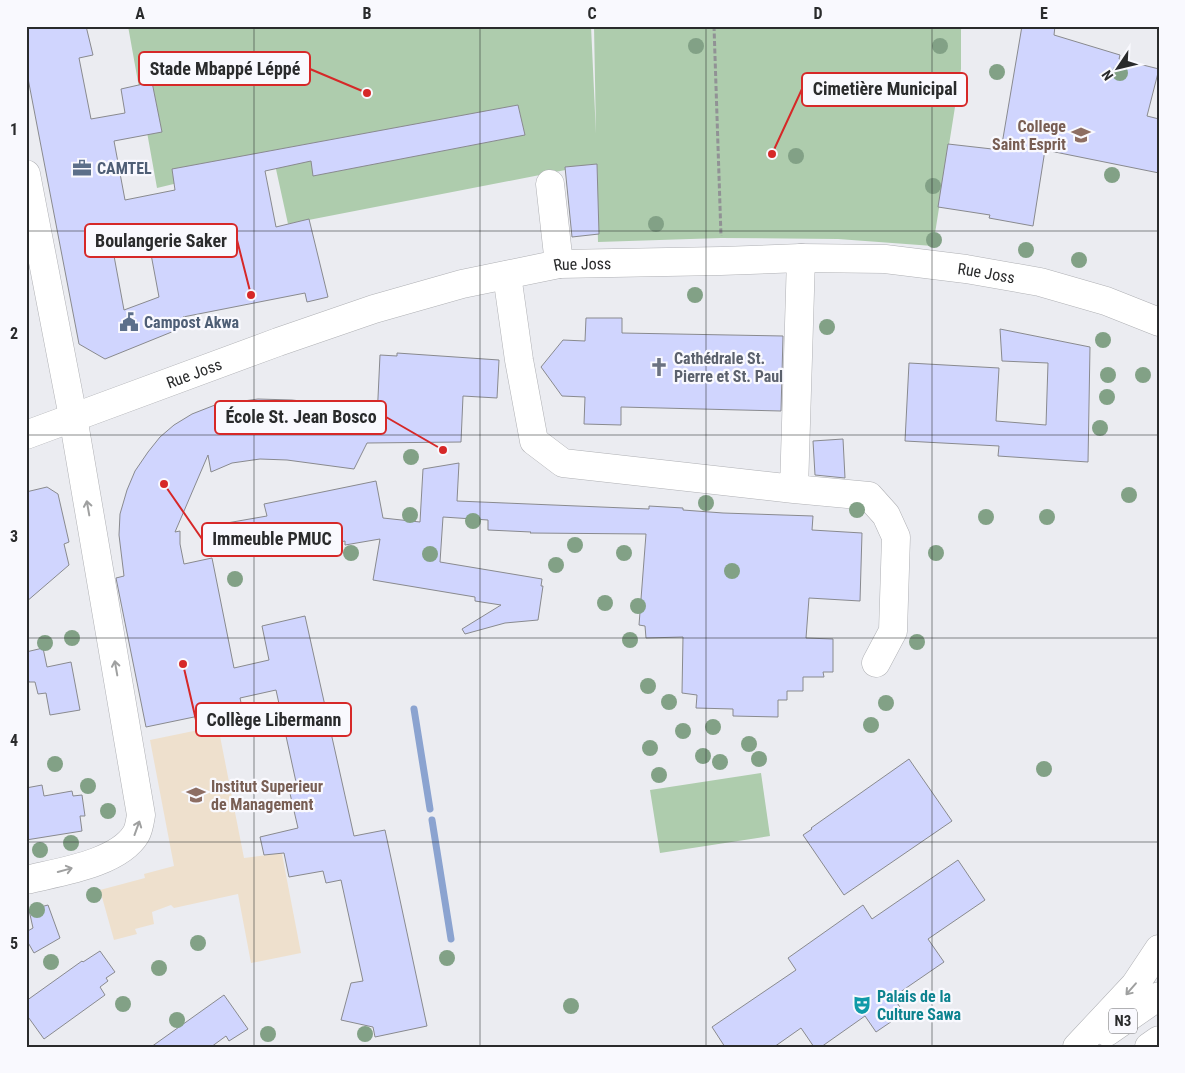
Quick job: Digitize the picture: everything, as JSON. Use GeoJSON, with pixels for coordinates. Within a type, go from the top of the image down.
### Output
{"type":"FeatureCollection","features":[{"type":"Feature","properties":{"kind":"main road"},"geometry":{"type":"LineString","coordinates":[[26,174],[73,417],[141,815],[136,833],[122,849],[103,860],[26,880]]}},
{"type":"Feature","properties":{"kind":"main road"},"geometry":{"type":"LineString","coordinates":[[550,184],[559,264]]}},
{"type":"Feature","properties":{"kind":"main road","name":"Rue Joss"},"geometry":{"type":"LineString","coordinates":[[26,435],[278,342],[374,309],[462,284],[559,264],[801,258],[885,259],[966,269],[1040,282],[1106,301],[1158,322]]}},
{"type":"Feature","properties":{"kind":"main road"},"geometry":{"type":"LineString","coordinates":[[794,489],[801,258]]}},
{"type":"Feature","properties":{"kind":"main road"},"geometry":{"type":"LineString","coordinates":[[507,275],[519,360],[534,441],[563,463],[870,496],[886,515],[896,538],[893,631],[876,663]]}},
{"type":"Feature","properties":{"kind":"main road"},"geometry":{"type":"LineString","coordinates":[[1077,1047],[1135,985],[1159,949]]}},
{"type":"Feature","properties":{"kind":"main road","name":"N3"},"geometry":{"type":"LineString","coordinates":[[1087,1047],[1159,996]]}},
{"type":"Feature","properties":{"kind":"main road","name":"N3"},"geometry":{"type":"LineString","coordinates":[[1148,1047],[1159,1040]]}},
{"type":"Feature","properties":{"kind":"path"},"geometry":{"type":"LineString","coordinates":[[714,26],[721,261]]}},
{"type":"Feature","properties":{"kind":"shaded area","name":"Institut Superieur de Management"},"geometry":{"type":"Polygon","coordinates":[[[218,726],[244,858],[274,854],[281,849],[301,953],[251,963],[238,894],[174,908],[171,905],[152,912],[154,924],[135,929],[137,934],[114,940],[100,890],[145,878],[144,874],[174,866],[150,740],[218,726]]]}},
{"type":"Feature","properties":{"kind":"green space"},"geometry":{"type":"Polygon","coordinates":[[[128,26],[591,26],[596,134],[594,26],[961,26],[961,69],[933,246],[838,239],[721,238],[598,242],[596,164],[288,224],[274,160],[157,188],[128,26]]]}},
{"type":"Feature","properties":{"kind":"green space"},"geometry":{"type":"Polygon","coordinates":[[[761,773],[770,836],[660,853],[650,790],[761,773]]]}},
{"type":"Feature","properties":{"kind":"building"},"geometry":{"type":"Polygon","coordinates":[[[38,26],[86,26],[93,55],[79,58],[91,119],[125,113],[121,89],[152,82],[162,132],[114,141],[125,200],[175,190],[172,169],[518,105],[525,135],[313,176],[311,161],[265,171],[276,227],[309,219],[328,297],[307,302],[305,293],[183,317],[184,327],[105,359],[79,344],[26,68],[26,29],[38,26]],[[148,238],[112,245],[124,310],[159,297],[148,238]]]}},
{"type":"Feature","properties":{"kind":"building","name":"College Saint Esprit"},"geometry":{"type":"Polygon","coordinates":[[[1022,26],[1055,26],[1054,35],[1120,55],[1119,59],[1159,69],[1147,116],[1159,119],[1159,173],[1045,150],[1033,226],[989,218],[990,215],[938,207],[948,144],[1001,150],[1022,26]]]}},
{"type":"Feature","properties":{"kind":"building"},"geometry":{"type":"Polygon","coordinates":[[[597,164],[599,234],[572,237],[565,167],[597,164]]]}},
{"type":"Feature","properties":{"kind":"building","name":"Cathédrale St. Pierre et St. Paul"},"geometry":{"type":"Polygon","coordinates":[[[586,318],[622,318],[622,333],[783,336],[781,411],[621,407],[621,425],[584,424],[585,397],[562,396],[541,367],[563,340],[585,341],[586,318]]]}},
{"type":"Feature","properties":{"kind":"building"},"geometry":{"type":"Polygon","coordinates":[[[1000,329],[1090,347],[1088,462],[998,456],[999,446],[905,441],[909,363],[999,368],[996,421],[1046,425],[1048,363],[1002,361],[1000,329]]]}},
{"type":"Feature","properties":{"kind":"building"},"geometry":{"type":"Polygon","coordinates":[[[397,353],[499,360],[497,398],[463,396],[461,442],[367,443],[354,469],[287,460],[260,459],[232,463],[211,472],[208,455],[175,532],[180,531],[180,544],[184,564],[212,558],[234,668],[269,660],[262,626],[305,616],[354,836],[385,830],[427,1026],[375,1037],[373,1027],[341,1020],[351,983],[363,981],[341,880],[326,883],[323,871],[289,877],[284,853],[264,855],[260,837],[298,828],[288,785],[296,782],[276,690],[240,698],[242,707],[146,727],[116,578],[124,576],[119,535],[120,514],[127,490],[135,471],[148,452],[160,437],[174,425],[192,414],[215,405],[258,399],[319,403],[377,419],[380,355],[397,356],[397,353]]]}},
{"type":"Feature","properties":{"kind":"building"},"geometry":{"type":"Polygon","coordinates":[[[843,439],[845,478],[815,475],[813,441],[843,439]]]}},
{"type":"Feature","properties":{"kind":"building"},"geometry":{"type":"Polygon","coordinates":[[[459,463],[457,501],[649,509],[649,506],[723,513],[813,516],[812,530],[862,533],[860,601],[809,598],[806,638],[833,639],[833,672],[823,672],[824,677],[803,677],[803,691],[787,691],[787,700],[778,700],[778,717],[733,716],[733,709],[696,708],[697,695],[682,693],[683,637],[646,638],[645,626],[639,625],[646,534],[530,533],[488,530],[488,520],[443,517],[440,562],[542,579],[541,586],[543,586],[538,620],[505,623],[465,634],[462,629],[501,605],[475,601],[475,597],[373,580],[380,539],[345,545],[345,541],[274,554],[271,540],[226,548],[221,524],[267,516],[264,504],[376,481],[383,518],[420,522],[423,469],[459,463]]]}},
{"type":"Feature","properties":{"kind":"building"},"geometry":{"type":"Polygon","coordinates":[[[47,487],[58,494],[69,542],[64,544],[69,565],[26,602],[26,492],[47,487]]]}},
{"type":"Feature","properties":{"kind":"building"},"geometry":{"type":"Polygon","coordinates":[[[43,648],[47,667],[71,662],[80,710],[50,715],[46,693],[38,694],[35,682],[29,682],[26,672],[26,652],[43,648]]]}},
{"type":"Feature","properties":{"kind":"building"},"geometry":{"type":"Polygon","coordinates":[[[909,759],[952,821],[844,895],[803,835],[909,759]]]}},
{"type":"Feature","properties":{"kind":"building"},"geometry":{"type":"Polygon","coordinates":[[[42,785],[44,796],[72,791],[73,796],[82,795],[85,816],[80,816],[82,831],[26,840],[26,788],[42,785]]]}},
{"type":"Feature","properties":{"kind":"building"},"geometry":{"type":"Polygon","coordinates":[[[958,860],[985,900],[928,939],[944,962],[893,997],[904,1013],[876,1032],[865,1016],[821,1047],[814,1047],[801,1028],[774,1047],[725,1047],[712,1027],[796,970],[788,958],[863,905],[872,919],[958,860]]]}},
{"type":"Feature","properties":{"kind":"building"},"geometry":{"type":"Polygon","coordinates":[[[48,905],[60,938],[34,953],[26,939],[26,932],[33,928],[29,910],[48,905]]]}},
{"type":"Feature","properties":{"kind":"building"},"geometry":{"type":"Polygon","coordinates":[[[100,951],[115,972],[106,978],[108,981],[100,987],[105,995],[44,1039],[26,1014],[26,1001],[82,961],[100,951]]]}},
{"type":"Feature","properties":{"kind":"building"},"geometry":{"type":"Polygon","coordinates":[[[224,995],[248,1029],[229,1041],[226,1036],[211,1047],[151,1047],[224,995]]]}},
{"type":"Feature","properties":{"kind":"waterway"},"geometry":{"type":"LineString","coordinates":[[414,709],[430,809]]}},
{"type":"Feature","properties":{"kind":"waterway"},"geometry":{"type":"LineString","coordinates":[[432,820],[451,939]]}},
{"type":"Feature","properties":{"kind":"place","name":"Stade Mbappé Léppé"},"geometry":{"type":"Point","coordinates":[367,93]}},
{"type":"Feature","properties":{"kind":"place","name":"College Saint Esprit"},"geometry":{"type":"Point","coordinates":[1081,135]}},
{"type":"Feature","properties":{"kind":"place","name":"Cimetière Municipal"},"geometry":{"type":"Point","coordinates":[772,154]}},
{"type":"Feature","properties":{"kind":"place","name":"CAMTEL"},"geometry":{"type":"Point","coordinates":[82,168]}},
{"type":"Feature","properties":{"kind":"place","name":"Boulangerie Saker"},"geometry":{"type":"Point","coordinates":[251,295]}},
{"type":"Feature","properties":{"kind":"place","name":"Campost Akwa"},"geometry":{"type":"Point","coordinates":[129,322]}},
{"type":"Feature","properties":{"kind":"place","name":"Cathédrale St. Pierre et St. Paul"},"geometry":{"type":"Point","coordinates":[659,367]}},
{"type":"Feature","properties":{"kind":"place","name":"École St. Jean Bosco"},"geometry":{"type":"Point","coordinates":[443,450]}},
{"type":"Feature","properties":{"kind":"place","name":"Immeuble PMUC"},"geometry":{"type":"Point","coordinates":[164,484]}},
{"type":"Feature","properties":{"kind":"place","name":"Collège Libermann"},"geometry":{"type":"Point","coordinates":[183,664]}},
{"type":"Feature","properties":{"kind":"place","name":"Institut Superieur de Management"},"geometry":{"type":"Point","coordinates":[196,795]}},
{"type":"Feature","properties":{"kind":"place","name":"Palais de la Culture Sawa"},"geometry":{"type":"Point","coordinates":[862,1005]}}]}
